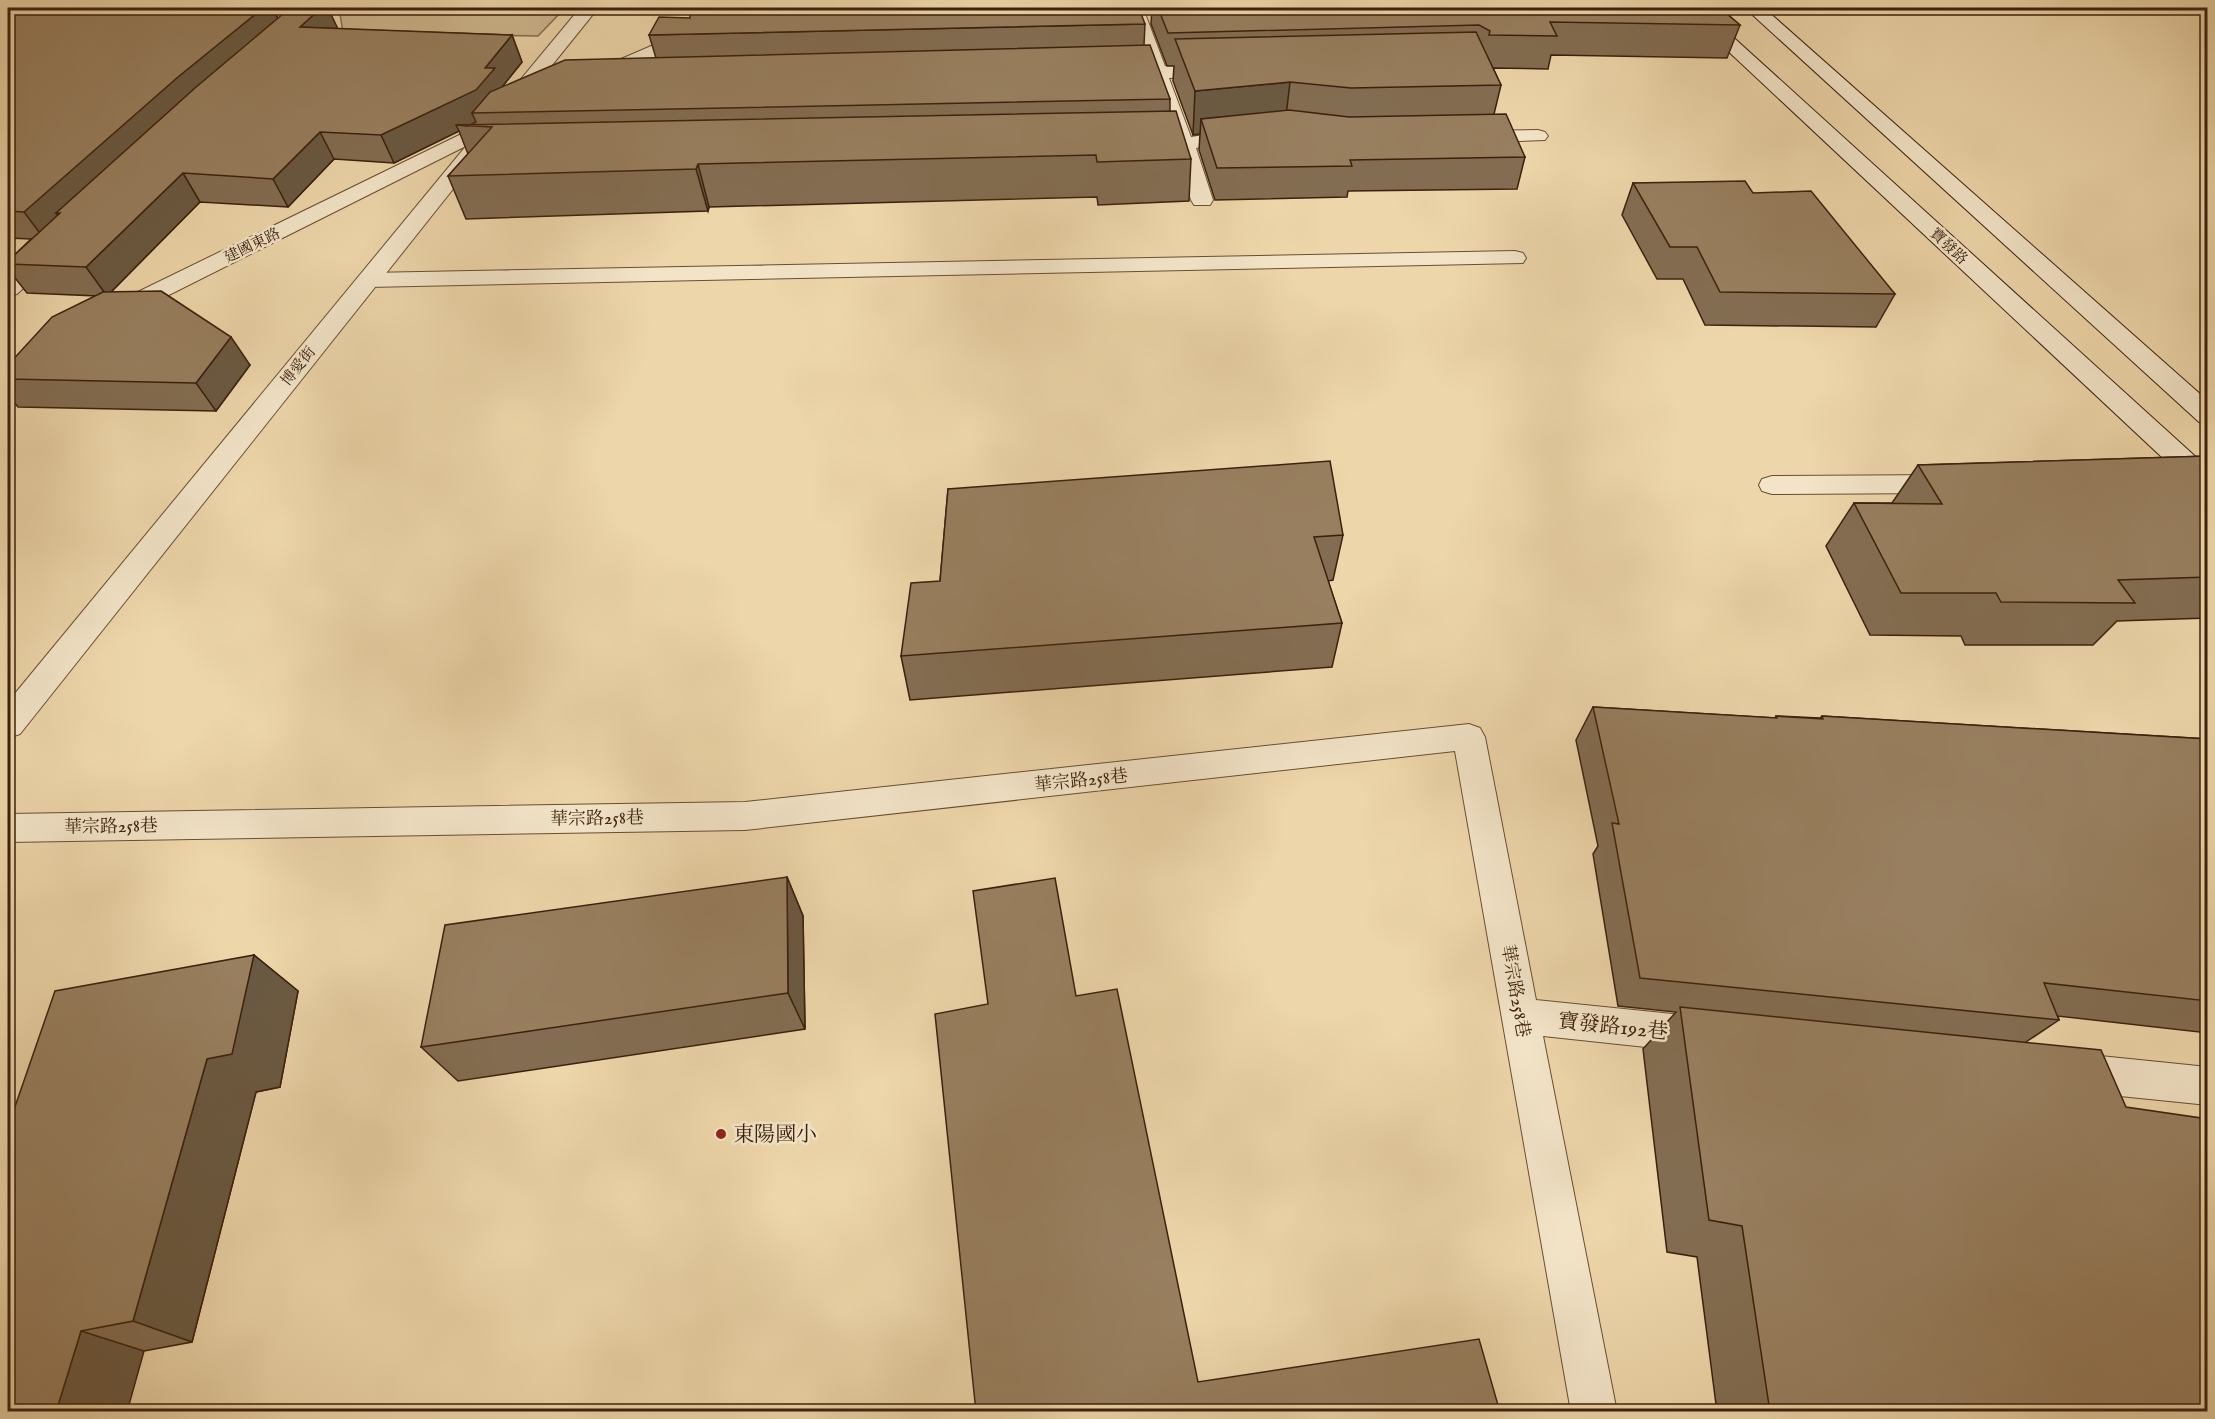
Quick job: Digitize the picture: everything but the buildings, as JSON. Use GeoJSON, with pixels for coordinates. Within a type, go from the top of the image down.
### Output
{"type":"FeatureCollection","features":[{"type":"Feature","properties":{"kind":"street","name":"博愛街"},"geometry":{"type":"LineString","coordinates":[[8,725],[589,8]]}},
{"type":"Feature","properties":{"kind":"street"},"geometry":{"type":"LineString","coordinates":[[583,86],[753,8]]}},
{"type":"Feature","properties":{"kind":"street","name":"寶發路"},"geometry":{"type":"LineString","coordinates":[[1691,8],[2206,483]]}},
{"type":"Feature","properties":{"kind":"street"},"geometry":{"type":"LineString","coordinates":[[1754,8],[2208,416]]}},
{"type":"Feature","properties":{"kind":"street","name":"建國東路"},"geometry":{"type":"LineString","coordinates":[[103,319],[539,103]]}},
{"type":"Feature","properties":{"kind":"street"},"geometry":{"type":"LineString","coordinates":[[8,289],[66,236]]}},
{"type":"Feature","properties":{"kind":"lane"},"geometry":{"type":"LineString","coordinates":[[1134,8],[1185,144],[1202,200]]}},
{"type":"Feature","properties":{"kind":"lane"},"geometry":{"type":"LineString","coordinates":[[1098,74],[1240,71]]}},
{"type":"Feature","properties":{"kind":"lane"},"geometry":{"type":"LineString","coordinates":[[583,86],[620,87]]}},
{"type":"Feature","properties":{"kind":"lane"},"geometry":{"type":"LineString","coordinates":[[1125,145],[1185,144],[1257,134]]}},
{"type":"Feature","properties":{"kind":"lane"},"geometry":{"type":"LineString","coordinates":[[1452,138],[1538,136]]}},
{"type":"Feature","properties":{"kind":"lane"},"geometry":{"type":"LineString","coordinates":[[467,159],[496,158]]}},
{"type":"Feature","properties":{"kind":"lane"},"geometry":{"type":"LineString","coordinates":[[368,280],[1515,258]]}},
{"type":"Feature","properties":{"kind":"lane"},"geometry":{"type":"LineString","coordinates":[[2170,482],[2206,483]]}},
{"type":"Feature","properties":{"kind":"lane"},"geometry":{"type":"LineString","coordinates":[[1772,485],[1971,483]]}},
{"type":"Feature","properties":{"kind":"lane","name":"華宗路258巷"},"geometry":{"type":"LineString","coordinates":[[8,828],[745,816],[1469,737],[1594,1412]]}},
{"type":"Feature","properties":{"kind":"lane","name":"寶發路192巷"},"geometry":{"type":"LineString","coordinates":[[1521,1016],[1734,1038]]}},
{"type":"Feature","properties":{"kind":"lane"},"geometry":{"type":"LineString","coordinates":[[2042,1069],[2208,1086]]}},
{"type":"Feature","properties":{"kind":"shaded area"},"geometry":{"type":"Polygon","coordinates":[[[339,8],[565,8],[538,36],[343,32],[339,8]]]}},
{"type":"Feature","properties":{"kind":"place","name":"東陽國小"},"geometry":{"type":"Point","coordinates":[721,1134]}}]}
